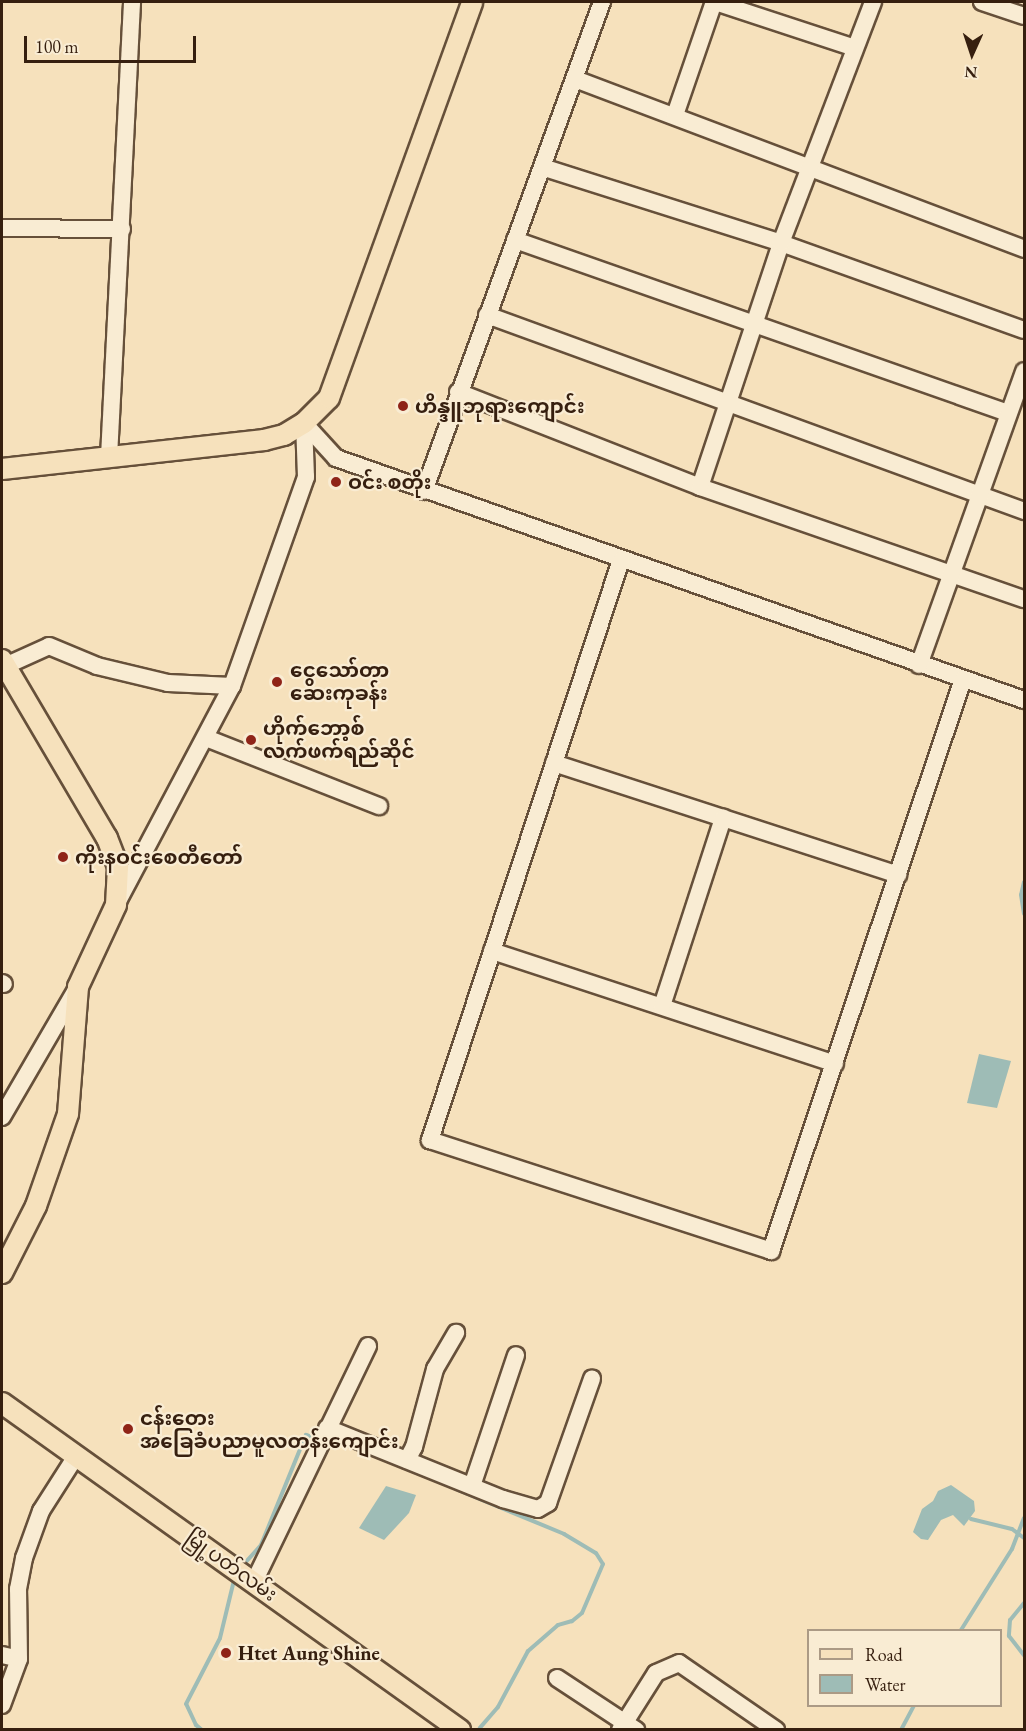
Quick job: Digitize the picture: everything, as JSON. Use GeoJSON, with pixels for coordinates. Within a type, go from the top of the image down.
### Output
{"type":"FeatureCollection","features":[{"type":"Feature","properties":{"kind":"main road"},"geometry":{"type":"LineString","coordinates":[[2,469],[264,440],[284,435],[304,423],[329,398],[472,2]]}},
{"type":"Feature","properties":{"kind":"main road"},"geometry":{"type":"LineString","coordinates":[[2,1273],[36,1206],[68,1114],[78,987],[116,905],[118,867],[107,838],[3,663]]}},
{"type":"Feature","properties":{"kind":"main road","name":"မြို့ပတ်လမ်း"},"geometry":{"type":"LineString","coordinates":[[2,1403],[460,1730]]}},
{"type":"Feature","properties":{"kind":"street"},"geometry":{"type":"LineString","coordinates":[[109,457],[132,2]]}},
{"type":"Feature","properties":{"kind":"street"},"geometry":{"type":"LineString","coordinates":[[424,491],[602,2]]}},
{"type":"Feature","properties":{"kind":"street"},"geometry":{"type":"LineString","coordinates":[[675,116],[715,2],[855,48]]}},
{"type":"Feature","properties":{"kind":"street"},"geometry":{"type":"LineString","coordinates":[[700,487],[730,403],[781,243],[873,2]]}},
{"type":"Feature","properties":{"kind":"street"},"geometry":{"type":"LineString","coordinates":[[982,2],[1024,16]]}},
{"type":"Feature","properties":{"kind":"street"},"geometry":{"type":"LineString","coordinates":[[574,79],[811,166],[1024,249]]}},
{"type":"Feature","properties":{"kind":"street"},"geometry":{"type":"LineString","coordinates":[[542,167],[781,243],[1024,330]]}},
{"type":"Feature","properties":{"kind":"street"},"geometry":{"type":"LineString","coordinates":[[2,228],[122,229]]}},
{"type":"Feature","properties":{"kind":"street"},"geometry":{"type":"LineString","coordinates":[[515,240],[1008,413]]}},
{"type":"Feature","properties":{"kind":"street"},"geometry":{"type":"LineString","coordinates":[[487,315],[1024,511]]}},
{"type":"Feature","properties":{"kind":"street"},"geometry":{"type":"LineString","coordinates":[[919,665],[1024,371]]}},
{"type":"Feature","properties":{"kind":"street"},"geometry":{"type":"LineString","coordinates":[[459,392],[700,487],[1024,599]]}},
{"type":"Feature","properties":{"kind":"street"},"geometry":{"type":"LineString","coordinates":[[304,423],[336,458],[424,491],[1024,700]]}},
{"type":"Feature","properties":{"kind":"street"},"geometry":{"type":"LineString","coordinates":[[116,905],[232,686],[306,477],[304,423]]}},
{"type":"Feature","properties":{"kind":"street"},"geometry":{"type":"LineString","coordinates":[[621,560],[430,1140],[771,1251],[963,679]]}},
{"type":"Feature","properties":{"kind":"street"},"geometry":{"type":"LineString","coordinates":[[3,663],[49,646],[97,666],[168,683],[232,686]]}},
{"type":"Feature","properties":{"kind":"street"},"geometry":{"type":"LineString","coordinates":[[206,738],[379,806]]}},
{"type":"Feature","properties":{"kind":"street"},"geometry":{"type":"LineString","coordinates":[[554,763],[898,875]]}},
{"type":"Feature","properties":{"kind":"street"},"geometry":{"type":"LineString","coordinates":[[662,1006],[723,818]]}},
{"type":"Feature","properties":{"kind":"street"},"geometry":{"type":"LineString","coordinates":[[492,951],[835,1064]]}},
{"type":"Feature","properties":{"kind":"street"},"geometry":{"type":"LineString","coordinates":[[2,1117],[78,987]]}},
{"type":"Feature","properties":{"kind":"street"},"geometry":{"type":"LineString","coordinates":[[407,1460],[414,1447],[435,1369],[456,1333]]}},
{"type":"Feature","properties":{"kind":"street"},"geometry":{"type":"LineString","coordinates":[[254,1582],[368,1346]]}},
{"type":"Feature","properties":{"kind":"street"},"geometry":{"type":"LineString","coordinates":[[472,1486],[516,1355]]}},
{"type":"Feature","properties":{"kind":"street"},"geometry":{"type":"LineString","coordinates":[[327,1428],[524,1507],[538,1509],[548,1503],[592,1379]]}},
{"type":"Feature","properties":{"kind":"street"},"geometry":{"type":"LineString","coordinates":[[2,1705],[19,1659],[18,1589],[24,1558],[41,1511],[76,1456]]}},
{"type":"Feature","properties":{"kind":"street"},"geometry":{"type":"LineString","coordinates":[[2,1654],[19,1659]]}},
{"type":"Feature","properties":{"kind":"street"},"geometry":{"type":"LineString","coordinates":[[557,1678],[627,1727],[656,1673],[679,1663],[776,1730]]}},
{"type":"Feature","properties":{"kind":"water"},"geometry":{"type":"Polygon","coordinates":[[[979,1054],[1011,1061],[997,1108],[967,1103],[979,1054]]]}},
{"type":"Feature","properties":{"kind":"water"},"geometry":{"type":"Polygon","coordinates":[[[951,1485],[974,1501],[975,1511],[964,1526],[953,1515],[941,1520],[928,1540],[921,1539],[913,1532],[922,1509],[933,1501],[938,1491],[951,1485]]]}},
{"type":"Feature","properties":{"kind":"water"},"geometry":{"type":"Polygon","coordinates":[[[386,1486],[416,1495],[409,1513],[384,1540],[359,1528],[386,1486]]]}},
{"type":"Feature","properties":{"kind":"waterway"},"geometry":{"type":"LineString","coordinates":[[1024,882],[1021,895],[1024,914]]}},
{"type":"Feature","properties":{"kind":"waterway"},"geometry":{"type":"LineString","coordinates":[[244,1564],[261,1545],[306,1435],[319,1439]]}},
{"type":"Feature","properties":{"kind":"waterway"},"geometry":{"type":"LineString","coordinates":[[326,1441],[354,1447]]}},
{"type":"Feature","properties":{"kind":"waterway"},"geometry":{"type":"LineString","coordinates":[[458,1490],[564,1534],[596,1553],[603,1564],[582,1613],[572,1621],[558,1625],[528,1651],[498,1707],[480,1728]]}},
{"type":"Feature","properties":{"kind":"waterway"},"geometry":{"type":"LineString","coordinates":[[962,1629],[1012,1549],[1024,1518]]}},
{"type":"Feature","properties":{"kind":"waterway"},"geometry":{"type":"LineString","coordinates":[[971,1519],[1012,1529],[1024,1538]]}},
{"type":"Feature","properties":{"kind":"waterway"},"geometry":{"type":"LineString","coordinates":[[202,1730],[196,1725],[186,1704],[220,1638],[234,1580]]}},
{"type":"Feature","properties":{"kind":"waterway"},"geometry":{"type":"LineString","coordinates":[[1024,1603],[1010,1620],[1009,1636],[1024,1655]]}},
{"type":"Feature","properties":{"kind":"waterway"},"geometry":{"type":"LineString","coordinates":[[901,1730],[913,1707]]}},
{"type":"Feature","properties":{"kind":"place","name":"ဟိန္ဒူဘုရားကျောင်း"},"geometry":{"type":"Point","coordinates":[403,406]}},
{"type":"Feature","properties":{"kind":"place","name":"ဝင်း စတိုး"},"geometry":{"type":"Point","coordinates":[336,482]}},
{"type":"Feature","properties":{"kind":"place","name":"ငွေသော်တာ ဆေးကုခန်း"},"geometry":{"type":"Point","coordinates":[277,682]}},
{"type":"Feature","properties":{"kind":"place","name":"ဟိုက်ဘော့စ် လက်ဖက်ရည်ဆိုင်"},"geometry":{"type":"Point","coordinates":[251,740]}},
{"type":"Feature","properties":{"kind":"place","name":"ကိုးနဝင်းစေတီတော်"},"geometry":{"type":"Point","coordinates":[63,857]}},
{"type":"Feature","properties":{"kind":"place","name":"ငန်းတေး အခြေခံပညာမူလတန်းကျောင်း"},"geometry":{"type":"Point","coordinates":[128,1429]}},
{"type":"Feature","properties":{"kind":"place","name":"Htet Aung Shine"},"geometry":{"type":"Point","coordinates":[226,1653]}}]}
